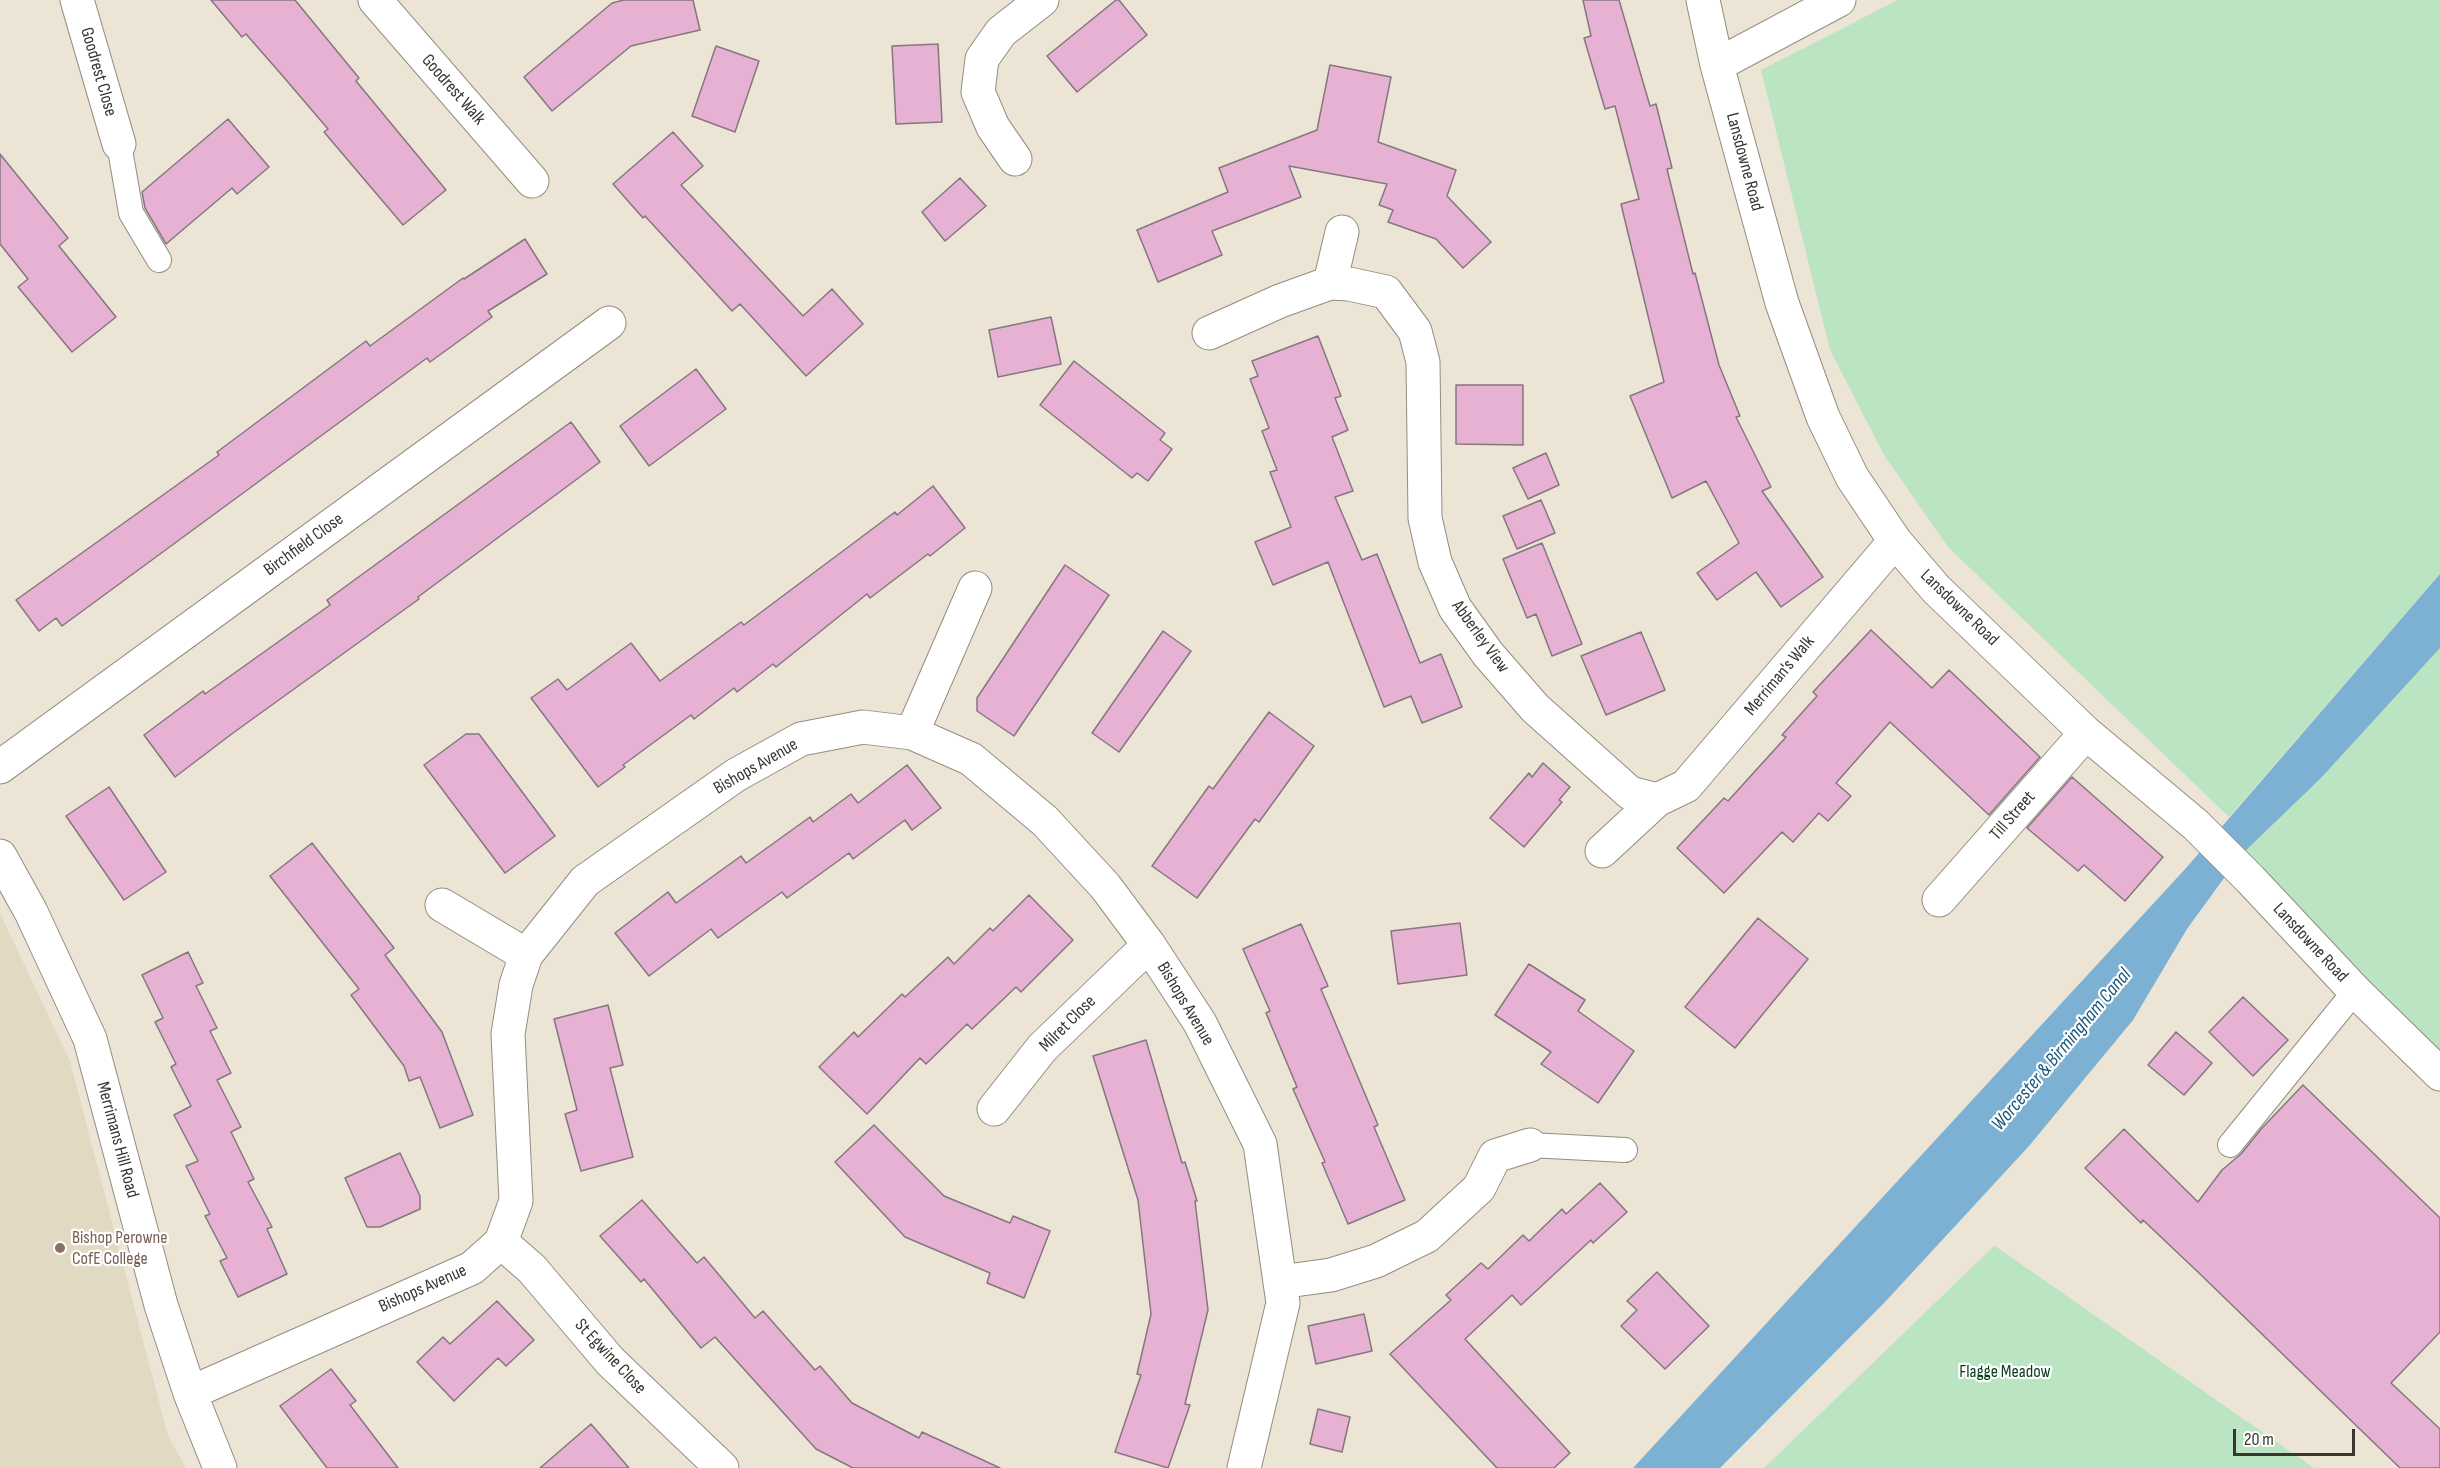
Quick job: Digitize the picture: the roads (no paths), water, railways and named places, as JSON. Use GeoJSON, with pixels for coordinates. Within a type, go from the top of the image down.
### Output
{"type":"FeatureCollection","features":[{"type":"Feature","properties":{"kind":"street","name":"Goodrest Close"},"geometry":{"type":"LineString","coordinates":[[77,0],[119,144]]}},
{"type":"Feature","properties":{"kind":"street","name":"Goodrest Walk"},"geometry":{"type":"LineString","coordinates":[[375,0],[532,181]]}},
{"type":"Feature","properties":{"kind":"street"},"geometry":{"type":"LineString","coordinates":[[1015,159],[993,127],[978,92],[982,59],[1001,32],[1042,0]]}},
{"type":"Feature","properties":{"kind":"street","name":"Lansdowne Road"},"geometry":{"type":"LineString","coordinates":[[1703,0],[1717,64],[1782,303],[1823,417],[1852,477],[1895,541],[1936,589],[2086,733],[2196,825],[2355,991],[2440,1074]]}},
{"type":"Feature","properties":{"kind":"street"},"geometry":{"type":"LineString","coordinates":[[1717,64],[1839,0]]}},
{"type":"Feature","properties":{"kind":"street"},"geometry":{"type":"LineString","coordinates":[[1330,283],[1342,232]]}},
{"type":"Feature","properties":{"kind":"street","name":"Abberley View"},"geometry":{"type":"LineString","coordinates":[[1209,333],[1280,301],[1330,283],[1349,284],[1386,292],[1415,331],[1423,362],[1425,518],[1435,562],[1455,608],[1488,654],[1535,708],[1630,793],[1657,800]]}},
{"type":"Feature","properties":{"kind":"street","name":"Birchfield Close"},"geometry":{"type":"LineString","coordinates":[[0,767],[609,323]]}},
{"type":"Feature","properties":{"kind":"street","name":"Merriman's Walk"},"geometry":{"type":"LineString","coordinates":[[1657,800],[1686,786],[1895,541]]}},
{"type":"Feature","properties":{"kind":"street"},"geometry":{"type":"LineString","coordinates":[[912,733],[975,588]]}},
{"type":"Feature","properties":{"kind":"street","name":"Bishops Avenue"},"geometry":{"type":"LineString","coordinates":[[190,1393],[472,1268],[501,1242],[516,1201],[508,1034],[516,985],[526,956],[585,881],[736,775],[801,739],[863,727],[912,733],[971,759],[1045,821],[1105,885],[1149,945],[1200,1023],[1260,1144],[1283,1303],[1244,1468]]}},
{"type":"Feature","properties":{"kind":"street","name":"Till Street"},"geometry":{"type":"LineString","coordinates":[[1939,900],[2086,733]]}},
{"type":"Feature","properties":{"kind":"street"},"geometry":{"type":"LineString","coordinates":[[1602,851],[1657,800]]}},
{"type":"Feature","properties":{"kind":"street","name":"Merrimans Hill Road"},"geometry":{"type":"LineString","coordinates":[[0,856],[31,912],[90,1040],[161,1305],[190,1393],[220,1468]]}},
{"type":"Feature","properties":{"kind":"street"},"geometry":{"type":"LineString","coordinates":[[442,905],[526,956]]}},
{"type":"Feature","properties":{"kind":"street","name":"Milret Close"},"geometry":{"type":"LineString","coordinates":[[994,1109],[1042,1048],[1149,945]]}},
{"type":"Feature","properties":{"kind":"street"},"geometry":{"type":"LineString","coordinates":[[1280,1282],[1331,1275],[1376,1261],[1427,1236],[1479,1188],[1495,1156],[1530,1145]]}},
{"type":"Feature","properties":{"kind":"street","name":"St Egwine Close"},"geometry":{"type":"LineString","coordinates":[[501,1242],[532,1269],[610,1361],[722,1468]]}},
{"type":"Feature","properties":{"kind":"lane"},"geometry":{"type":"LineString","coordinates":[[119,144],[131,213],[159,260]]}},
{"type":"Feature","properties":{"kind":"lane"},"geometry":{"type":"LineString","coordinates":[[2230,1144],[2355,991]]}},
{"type":"Feature","properties":{"kind":"lane"},"geometry":{"type":"LineString","coordinates":[[1530,1145],[1625,1150]]}},
{"type":"Feature","properties":{"kind":"water","name":"Worcester & Birmingham Canal"},"geometry":{"type":"Polygon","coordinates":[[[2440,574],[2440,648],[2321,778],[2240,856],[2187,929],[2133,1020],[2029,1146],[1885,1302],[1720,1468],[1633,1468],[2187,867],[2440,574]]]}},
{"type":"Feature","properties":{"kind":"place","name":"Bishop Perowne CofE College"},"geometry":{"type":"Point","coordinates":[60,1248]}},
{"type":"Feature","properties":{"kind":"park label","name":"Flagge Meadow"},"geometry":{"type":"Point","coordinates":[2005,1372]}}]}
